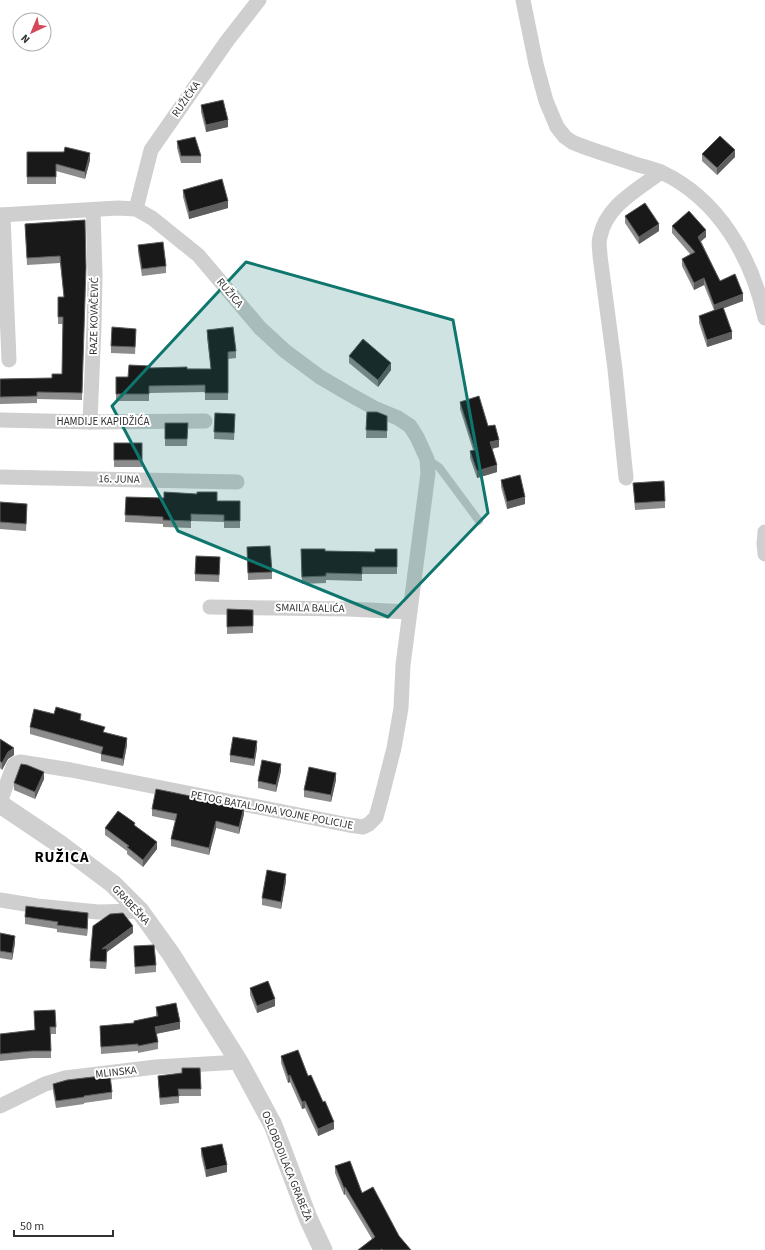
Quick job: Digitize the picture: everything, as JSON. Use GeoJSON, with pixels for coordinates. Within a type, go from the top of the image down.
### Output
{"type":"FeatureCollection","features":[{"type":"Feature","properties":{"kind":"street","name":"RUŽIČKA"},"geometry":{"type":"LineString","coordinates":[[136,209],[151,150],[223,47],[259,0]]}},
{"type":"Feature","properties":{"kind":"street"},"geometry":{"type":"LineString","coordinates":[[523,0],[541,84],[548,107],[557,128],[572,142],[661,172],[688,187],[710,207],[727,228],[746,259],[762,304],[765,318]]}},
{"type":"Feature","properties":{"kind":"street"},"geometry":{"type":"LineString","coordinates":[[626,478],[615,369],[599,238],[608,215],[623,200],[661,172]]}},
{"type":"Feature","properties":{"kind":"street","name":"RUŽICA"},"geometry":{"type":"LineString","coordinates":[[2,215],[118,208],[136,209],[152,218],[198,255],[256,323],[284,351],[320,377],[376,409],[398,418],[410,426],[418,436],[427,459]]}},
{"type":"Feature","properties":{"kind":"street","name":"RAZE KOVAČEVIĆ"},"geometry":{"type":"LineString","coordinates":[[90,422],[94,326],[93,210]]}},
{"type":"Feature","properties":{"kind":"street"},"geometry":{"type":"LineString","coordinates":[[2,215],[9,360]]}},
{"type":"Feature","properties":{"kind":"street","name":"HAMDIJE KAPIDŽIĆA"},"geometry":{"type":"LineString","coordinates":[[0,420],[90,422],[205,421]]}},
{"type":"Feature","properties":{"kind":"street","name":"PETOG BATALJONA VOJNE POLICIJE"},"geometry":{"type":"LineString","coordinates":[[0,803],[13,767],[15,764],[20,762],[71,770],[342,824],[363,827],[369,824],[376,817],[381,799],[394,748],[401,708],[403,665],[428,473],[427,459]]}},
{"type":"Feature","properties":{"kind":"street","name":"16. JUNA"},"geometry":{"type":"LineString","coordinates":[[0,476],[237,482]]}},
{"type":"Feature","properties":{"kind":"street"},"geometry":{"type":"LineString","coordinates":[[765,532],[765,554]]}},
{"type":"Feature","properties":{"kind":"street","name":"SMAILA BALIĆA"},"geometry":{"type":"LineString","coordinates":[[210,607],[348,609],[410,612]]}},
{"type":"Feature","properties":{"kind":"street","name":"GRABEŠKA"},"geometry":{"type":"LineString","coordinates":[[0,803],[113,884],[140,911],[171,954],[239,1062]]}},
{"type":"Feature","properties":{"kind":"street"},"geometry":{"type":"LineString","coordinates":[[0,900],[37,906],[98,912],[140,911]]}},
{"type":"Feature","properties":{"kind":"street","name":"MLINSKA"},"geometry":{"type":"LineString","coordinates":[[0,1106],[34,1089],[65,1078],[156,1068],[239,1062]]}},
{"type":"Feature","properties":{"kind":"street","name":"OSLOBODILACA GRABEŽA"},"geometry":{"type":"LineString","coordinates":[[239,1062],[273,1126],[308,1218],[323,1250]]}},
{"type":"Feature","properties":{"kind":"lane"},"geometry":{"type":"LineString","coordinates":[[427,459],[439,467],[479,521]]}},
{"type":"Feature","properties":{"kind":"highlighted area"},"geometry":{"type":"Polygon","coordinates":[[[246,262],[453,320],[488,513],[388,617],[178,531],[112,406],[246,262]]]}},
{"type":"Feature","properties":{"kind":"building"},"geometry":{"type":"Polygon","coordinates":[[[223,100],[228,120],[206,125],[201,105],[223,100]]]}},
{"type":"Feature","properties":{"kind":"building"},"geometry":{"type":"Polygon","coordinates":[[[720,136],[735,150],[717,168],[702,154],[720,136]]]}},
{"type":"Feature","properties":{"kind":"building"},"geometry":{"type":"Polygon","coordinates":[[[195,137],[201,156],[181,156],[177,141],[195,137]]]}},
{"type":"Feature","properties":{"kind":"building"},"geometry":{"type":"Polygon","coordinates":[[[65,147],[90,153],[85,172],[56,164],[56,177],[27,177],[27,152],[64,152],[65,147]]]}},
{"type":"Feature","properties":{"kind":"building"},"geometry":{"type":"Polygon","coordinates":[[[222,179],[228,201],[189,212],[183,190],[222,179]]]}},
{"type":"Feature","properties":{"kind":"building"},"geometry":{"type":"Polygon","coordinates":[[[645,203],[659,224],[639,237],[625,216],[645,203]]]}},
{"type":"Feature","properties":{"kind":"building"},"geometry":{"type":"Polygon","coordinates":[[[689,211],[706,230],[698,237],[720,281],[735,274],[743,294],[714,305],[704,278],[694,283],[682,259],[695,252],[672,226],[689,211]]]}},
{"type":"Feature","properties":{"kind":"building"},"geometry":{"type":"Polygon","coordinates":[[[85,220],[86,267],[82,393],[37,392],[37,396],[0,397],[0,379],[52,378],[52,374],[62,374],[63,317],[58,317],[58,297],[64,297],[60,256],[27,258],[25,224],[85,220]]]}},
{"type":"Feature","properties":{"kind":"building"},"geometry":{"type":"Polygon","coordinates":[[[163,242],[166,266],[142,269],[138,245],[163,242]]]}},
{"type":"Feature","properties":{"kind":"building"},"geometry":{"type":"Polygon","coordinates":[[[723,307],[732,332],[707,340],[699,316],[723,307]]]}},
{"type":"Feature","properties":{"kind":"building"},"geometry":{"type":"Polygon","coordinates":[[[112,327],[136,329],[135,347],[111,346],[112,327]]]}},
{"type":"Feature","properties":{"kind":"building"},"geometry":{"type":"Polygon","coordinates":[[[233,327],[236,351],[228,352],[228,393],[205,393],[205,385],[149,386],[149,394],[116,394],[116,377],[128,377],[129,365],[150,366],[150,368],[187,367],[187,369],[211,369],[207,330],[233,327]]]}},
{"type":"Feature","properties":{"kind":"building"},"geometry":{"type":"Polygon","coordinates":[[[363,339],[391,363],[378,380],[349,356],[363,339]]]}},
{"type":"Feature","properties":{"kind":"building"},"geometry":{"type":"Polygon","coordinates":[[[479,396],[488,426],[495,425],[499,440],[490,442],[497,465],[477,471],[470,451],[475,450],[460,402],[479,396]]]}},
{"type":"Feature","properties":{"kind":"building"},"geometry":{"type":"Polygon","coordinates":[[[367,412],[377,412],[387,416],[387,431],[366,430],[367,412]]]}},
{"type":"Feature","properties":{"kind":"building"},"geometry":{"type":"Polygon","coordinates":[[[215,413],[235,414],[234,433],[214,432],[215,413]]]}},
{"type":"Feature","properties":{"kind":"building"},"geometry":{"type":"Polygon","coordinates":[[[165,423],[188,423],[187,439],[165,439],[165,423]]]}},
{"type":"Feature","properties":{"kind":"building"},"geometry":{"type":"Polygon","coordinates":[[[114,443],[142,443],[142,460],[114,460],[114,443]]]}},
{"type":"Feature","properties":{"kind":"building"},"geometry":{"type":"Polygon","coordinates":[[[520,475],[525,497],[507,502],[501,480],[520,475]]]}},
{"type":"Feature","properties":{"kind":"building"},"geometry":{"type":"Polygon","coordinates":[[[664,481],[665,501],[635,503],[633,483],[664,481]]]}},
{"type":"Feature","properties":{"kind":"building"},"geometry":{"type":"Polygon","coordinates":[[[164,492],[197,494],[197,492],[217,492],[217,501],[240,501],[240,521],[224,521],[224,515],[191,514],[191,521],[163,520],[163,517],[125,515],[126,497],[164,498],[164,492]]]}},
{"type":"Feature","properties":{"kind":"building"},"geometry":{"type":"Polygon","coordinates":[[[0,502],[27,504],[26,524],[0,522],[0,502]]]}},
{"type":"Feature","properties":{"kind":"building"},"geometry":{"type":"Polygon","coordinates":[[[270,546],[272,572],[248,573],[247,547],[270,546]]]}},
{"type":"Feature","properties":{"kind":"building"},"geometry":{"type":"Polygon","coordinates":[[[301,549],[375,552],[375,549],[397,549],[397,567],[362,567],[362,574],[326,573],[326,576],[302,577],[301,549]]]}},
{"type":"Feature","properties":{"kind":"building"},"geometry":{"type":"Polygon","coordinates":[[[196,556],[220,557],[219,575],[195,574],[196,556]]]}},
{"type":"Feature","properties":{"kind":"building"},"geometry":{"type":"Polygon","coordinates":[[[227,609],[253,610],[253,626],[227,627],[227,609]]]}},
{"type":"Feature","properties":{"kind":"building"},"geometry":{"type":"Polygon","coordinates":[[[56,707],[81,714],[80,720],[105,727],[103,732],[127,738],[123,759],[101,754],[103,747],[30,727],[34,709],[54,714],[56,707]]]}},
{"type":"Feature","properties":{"kind":"building"},"geometry":{"type":"Polygon","coordinates":[[[233,737],[257,741],[254,759],[230,755],[233,737]]]}},
{"type":"Feature","properties":{"kind":"building"},"geometry":{"type":"Polygon","coordinates":[[[0,739],[14,748],[8,752],[2,763],[0,761],[0,739]]]}},
{"type":"Feature","properties":{"kind":"building"},"geometry":{"type":"Polygon","coordinates":[[[262,760],[281,764],[276,785],[258,781],[262,760]]]}},
{"type":"Feature","properties":{"kind":"building"},"geometry":{"type":"Polygon","coordinates":[[[21,764],[44,772],[35,792],[14,783],[21,764]]]}},
{"type":"Feature","properties":{"kind":"building"},"geometry":{"type":"Polygon","coordinates":[[[309,767],[336,773],[331,795],[304,790],[309,767]]]}},
{"type":"Feature","properties":{"kind":"building"},"geometry":{"type":"Polygon","coordinates":[[[156,789],[244,807],[239,827],[216,821],[209,848],[171,839],[177,814],[152,809],[156,789]]]}},
{"type":"Feature","properties":{"kind":"building"},"geometry":{"type":"Polygon","coordinates":[[[118,811],[157,842],[143,860],[127,847],[129,846],[105,828],[118,811]]]}},
{"type":"Feature","properties":{"kind":"building"},"geometry":{"type":"Polygon","coordinates":[[[267,870],[286,874],[281,902],[262,898],[267,870]]]}},
{"type":"Feature","properties":{"kind":"building"},"geometry":{"type":"Polygon","coordinates":[[[26,906],[88,913],[87,929],[57,925],[58,922],[25,917],[26,906]]]}},
{"type":"Feature","properties":{"kind":"building"},"geometry":{"type":"Polygon","coordinates":[[[123,913],[133,926],[102,949],[107,948],[106,962],[90,961],[93,926],[110,914],[123,913]]]}},
{"type":"Feature","properties":{"kind":"building"},"geometry":{"type":"Polygon","coordinates":[[[0,933],[15,936],[12,953],[0,951],[0,933]]]}},
{"type":"Feature","properties":{"kind":"building"},"geometry":{"type":"Polygon","coordinates":[[[154,945],[156,965],[135,967],[134,946],[154,945]]]}},
{"type":"Feature","properties":{"kind":"building"},"geometry":{"type":"Polygon","coordinates":[[[268,981],[275,999],[257,1006],[250,988],[268,981]]]}},
{"type":"Feature","properties":{"kind":"building"},"geometry":{"type":"Polygon","coordinates":[[[176,1003],[180,1022],[155,1027],[158,1042],[138,1046],[138,1044],[101,1047],[100,1026],[134,1023],[134,1021],[158,1016],[156,1007],[176,1003]]]}},
{"type":"Feature","properties":{"kind":"building"},"geometry":{"type":"Polygon","coordinates":[[[55,1010],[56,1027],[50,1027],[51,1051],[0,1054],[0,1034],[35,1030],[34,1011],[55,1010]]]}},
{"type":"Feature","properties":{"kind":"building"},"geometry":{"type":"Polygon","coordinates":[[[298,1050],[308,1076],[311,1075],[334,1122],[318,1129],[305,1101],[302,1102],[290,1075],[288,1076],[281,1056],[298,1050]]]}},
{"type":"Feature","properties":{"kind":"building"},"geometry":{"type":"Polygon","coordinates":[[[182,1068],[200,1068],[201,1089],[178,1089],[179,1096],[160,1098],[158,1076],[182,1073],[182,1068]]]}},
{"type":"Feature","properties":{"kind":"building"},"geometry":{"type":"Polygon","coordinates":[[[110,1075],[112,1092],[56,1101],[53,1084],[67,1080],[110,1075]]]}},
{"type":"Feature","properties":{"kind":"building"},"geometry":{"type":"Polygon","coordinates":[[[222,1144],[227,1165],[206,1170],[201,1148],[222,1144]]]}},
{"type":"Feature","properties":{"kind":"building"},"geometry":{"type":"Polygon","coordinates":[[[350,1161],[362,1193],[373,1187],[399,1236],[411,1250],[358,1250],[375,1237],[345,1187],[344,1188],[335,1166],[350,1161]]]}},
{"type":"Feature","properties":{"kind":"district","name":"RUŽICA"},"geometry":{"type":"Point","coordinates":[62,857]}}]}
